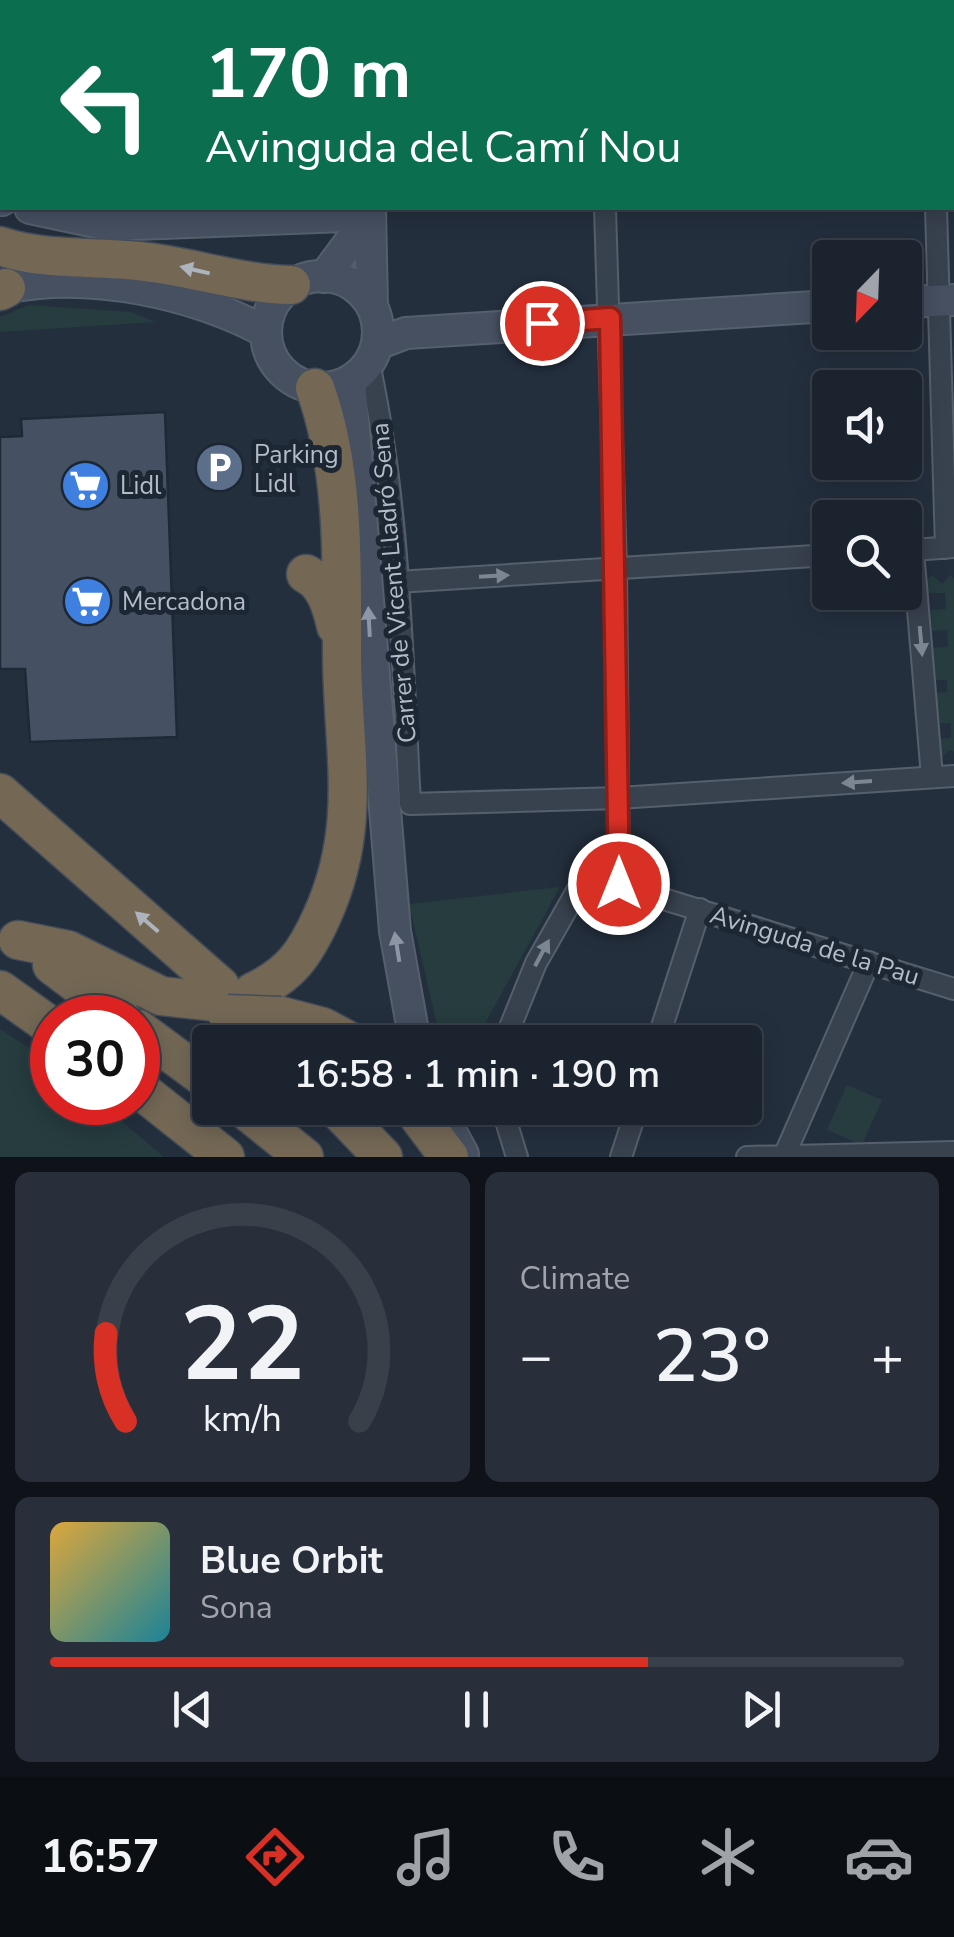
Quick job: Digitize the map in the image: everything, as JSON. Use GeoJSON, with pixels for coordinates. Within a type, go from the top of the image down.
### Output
{"type":"FeatureCollection","features":[{"type":"Feature","properties":{"kind":"highway"},"geometry":{"type":"LineString","coordinates":[[0,246],[42,256],[136,260],[254,284],[308,281]]}},
{"type":"Feature","properties":{"kind":"highway"},"geometry":{"type":"LineString","coordinates":[[248,1012],[303,952],[330,900],[350,822],[342,653],[344,606],[331,432],[360,350]]}},
{"type":"Feature","properties":{"kind":"highway"},"geometry":{"type":"LineString","coordinates":[[306,574],[314,578],[332,606],[342,653]]}},
{"type":"Feature","properties":{"kind":"highway"},"geometry":{"type":"LineString","coordinates":[[0,794],[248,1012]]}},
{"type":"Feature","properties":{"kind":"highway"},"geometry":{"type":"LineString","coordinates":[[9,934],[68,950],[136,999],[165,1011],[248,1012],[313,1025]]}},
{"type":"Feature","properties":{"kind":"highway"},"geometry":{"type":"LineString","coordinates":[[9,934],[91,995]]}},
{"type":"Feature","properties":{"kind":"highway"},"geometry":{"type":"LineString","coordinates":[[0,990],[30,1011]]}},
{"type":"Feature","properties":{"kind":"highway"},"geometry":{"type":"LineString","coordinates":[[160,1045],[192,1069]]}},
{"type":"Feature","properties":{"kind":"highway"},"geometry":{"type":"LineString","coordinates":[[160,1108],[194,1140],[225,1157]]}},
{"type":"Feature","properties":{"kind":"highway"},"geometry":{"type":"LineString","coordinates":[[264,1125],[304,1157]]}},
{"type":"Feature","properties":{"kind":"highway"},"geometry":{"type":"LineString","coordinates":[[352,1125],[383,1157]]}},
{"type":"Feature","properties":{"kind":"highway"},"geometry":{"type":"LineString","coordinates":[[424,1125],[448,1157]]}},
{"type":"Feature","properties":{"kind":"street"},"geometry":{"type":"LineString","coordinates":[[50,210],[110,216],[370,211]]}},
{"type":"Feature","properties":{"kind":"street"},"geometry":{"type":"LineString","coordinates":[[511,1025],[536,962],[586,875],[619,884],[616,569],[605,210]]}},
{"type":"Feature","properties":{"kind":"street"},"geometry":{"type":"LineString","coordinates":[[922,549],[950,547],[948,300],[936,210]]}},
{"type":"Feature","properties":{"kind":"street"},"geometry":{"type":"LineString","coordinates":[[370,211],[308,281],[278,298],[266,332],[277,366],[300,384],[360,350],[406,333],[812,307]]}},
{"type":"Feature","properties":{"kind":"street"},"geometry":{"type":"LineString","coordinates":[[360,350],[370,211]]}},
{"type":"Feature","properties":{"kind":"street"},"geometry":{"type":"LineString","coordinates":[[308,281],[352,285],[360,350],[395,931],[413,1025]]}},
{"type":"Feature","properties":{"kind":"street"},"geometry":{"type":"LineString","coordinates":[[3,290],[63,282],[118,288],[231,313],[266,332]]}},
{"type":"Feature","properties":{"kind":"street"},"geometry":{"type":"LineString","coordinates":[[922,301],[948,300]]}},
{"type":"Feature","properties":{"kind":"street","name":"Carrer de Vicent Lladró Sena"},"geometry":{"type":"LineString","coordinates":[[360,350],[380,412],[397,582],[410,804],[618,798]]}},
{"type":"Feature","properties":{"kind":"street"},"geometry":{"type":"LineString","coordinates":[[397,582],[812,557]]}},
{"type":"Feature","properties":{"kind":"street"},"geometry":{"type":"LineString","coordinates":[[915,610],[932,777]]}},
{"type":"Feature","properties":{"kind":"street"},"geometry":{"type":"LineString","coordinates":[[618,798],[954,776]]}},
{"type":"Feature","properties":{"kind":"street","name":"Avinguda de la Pau"},"geometry":{"type":"LineString","coordinates":[[619,884],[954,989]]}},
{"type":"Feature","properties":{"kind":"street"},"geometry":{"type":"LineString","coordinates":[[663,1025],[700,909]]}},
{"type":"Feature","properties":{"kind":"street"},"geometry":{"type":"LineString","coordinates":[[785,1154],[869,962]]}},
{"type":"Feature","properties":{"kind":"street"},"geometry":{"type":"LineString","coordinates":[[447,1125],[464,1157]]}},
{"type":"Feature","properties":{"kind":"street"},"geometry":{"type":"LineString","coordinates":[[508,1125],[518,1157]]}},
{"type":"Feature","properties":{"kind":"street"},"geometry":{"type":"LineString","coordinates":[[621,1157],[631,1125]]}},
{"type":"Feature","properties":{"kind":"street"},"geometry":{"type":"LineString","coordinates":[[747,1157],[954,1152]]}},
{"type":"Feature","properties":{"kind":"green space"},"geometry":{"type":"Polygon","coordinates":[[[29,305],[131,312],[156,322],[0,332],[0,317],[29,305]]]}},
{"type":"Feature","properties":{"kind":"green space"},"geometry":{"type":"Polygon","coordinates":[[[932,575],[942,584],[950,575],[954,579],[954,752],[950,750],[941,757],[935,753],[935,739],[951,738],[951,723],[934,723],[932,693],[947,692],[947,680],[931,680],[929,648],[948,647],[947,630],[932,631],[931,610],[946,609],[945,593],[927,593],[927,580],[932,575]]]}},
{"type":"Feature","properties":{"kind":"green space"},"geometry":{"type":"Polygon","coordinates":[[[560,887],[484,1025],[437,1025],[409,904],[560,887]]]}},
{"type":"Feature","properties":{"kind":"green space"},"geometry":{"type":"Polygon","coordinates":[[[0,1029],[30,1049],[30,1125],[126,1125],[164,1157],[0,1157],[0,1029]]]}},
{"type":"Feature","properties":{"kind":"green space"},"geometry":{"type":"Polygon","coordinates":[[[847,1085],[882,1100],[862,1145],[827,1130],[847,1085]]]}},
{"type":"Feature","properties":{"kind":"building","name":"Mercadona"},"geometry":{"type":"Polygon","coordinates":[[[165,412],[177,737],[30,742],[25,669],[0,669],[0,437],[22,436],[21,419],[165,412]]]}},
{"type":"Feature","properties":{"kind":"place","name":"Parking Lidl"},"geometry":{"type":"Point","coordinates":[219,468]}},
{"type":"Feature","properties":{"kind":"place","name":"Lidl"},"geometry":{"type":"Point","coordinates":[85,485]}},
{"type":"Feature","properties":{"kind":"place","name":"Mercadona"},"geometry":{"type":"Point","coordinates":[87,601]}},
{"type":"Feature","properties":{"kind":"route"},"geometry":{"type":"LineString","coordinates":[[542,323],[610,318],[619,884]]}}]}
